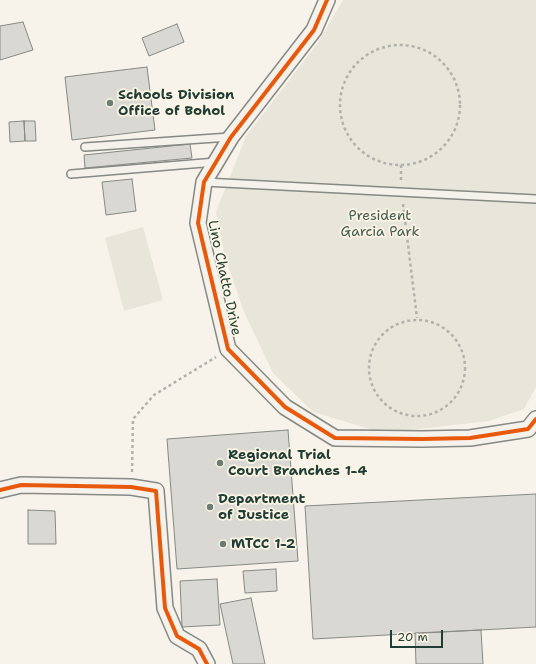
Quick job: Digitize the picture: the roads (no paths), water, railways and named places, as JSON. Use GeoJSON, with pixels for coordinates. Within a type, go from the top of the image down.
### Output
{"type":"FeatureCollection","features":[{"type":"Feature","properties":{"kind":"street","name":"Lino Chatto Drive"},"geometry":{"type":"LineString","coordinates":[[327,0],[314,30],[231,137],[204,182],[198,223],[228,349],[285,408],[335,438],[470,438],[533,427]]}},
{"type":"Feature","properties":{"kind":"street"},"geometry":{"type":"LineString","coordinates":[[0,490],[20,485],[132,487],[156,491],[165,608],[177,636],[199,649],[207,664]]}},
{"type":"Feature","properties":{"kind":"lane"},"geometry":{"type":"LineString","coordinates":[[84,147],[231,137]]}},
{"type":"Feature","properties":{"kind":"lane"},"geometry":{"type":"LineString","coordinates":[[71,174],[216,162]]}},
{"type":"Feature","properties":{"kind":"lane"},"geometry":{"type":"LineString","coordinates":[[204,182],[536,199]]}},
{"type":"Feature","properties":{"kind":"place","name":"Schools Division Office of Bohol"},"geometry":{"type":"Point","coordinates":[110,103]}},
{"type":"Feature","properties":{"kind":"place","name":"Regional Trial Court Branches 1-4"},"geometry":{"type":"Point","coordinates":[220,463]}},
{"type":"Feature","properties":{"kind":"place","name":"Department of Justice"},"geometry":{"type":"Point","coordinates":[210,507]}},
{"type":"Feature","properties":{"kind":"place","name":"MTCC 1-2"},"geometry":{"type":"Point","coordinates":[223,544]}},
{"type":"Feature","properties":{"kind":"park label","name":"President Garcia Park"},"geometry":{"type":"Point","coordinates":[380,224]}}]}
